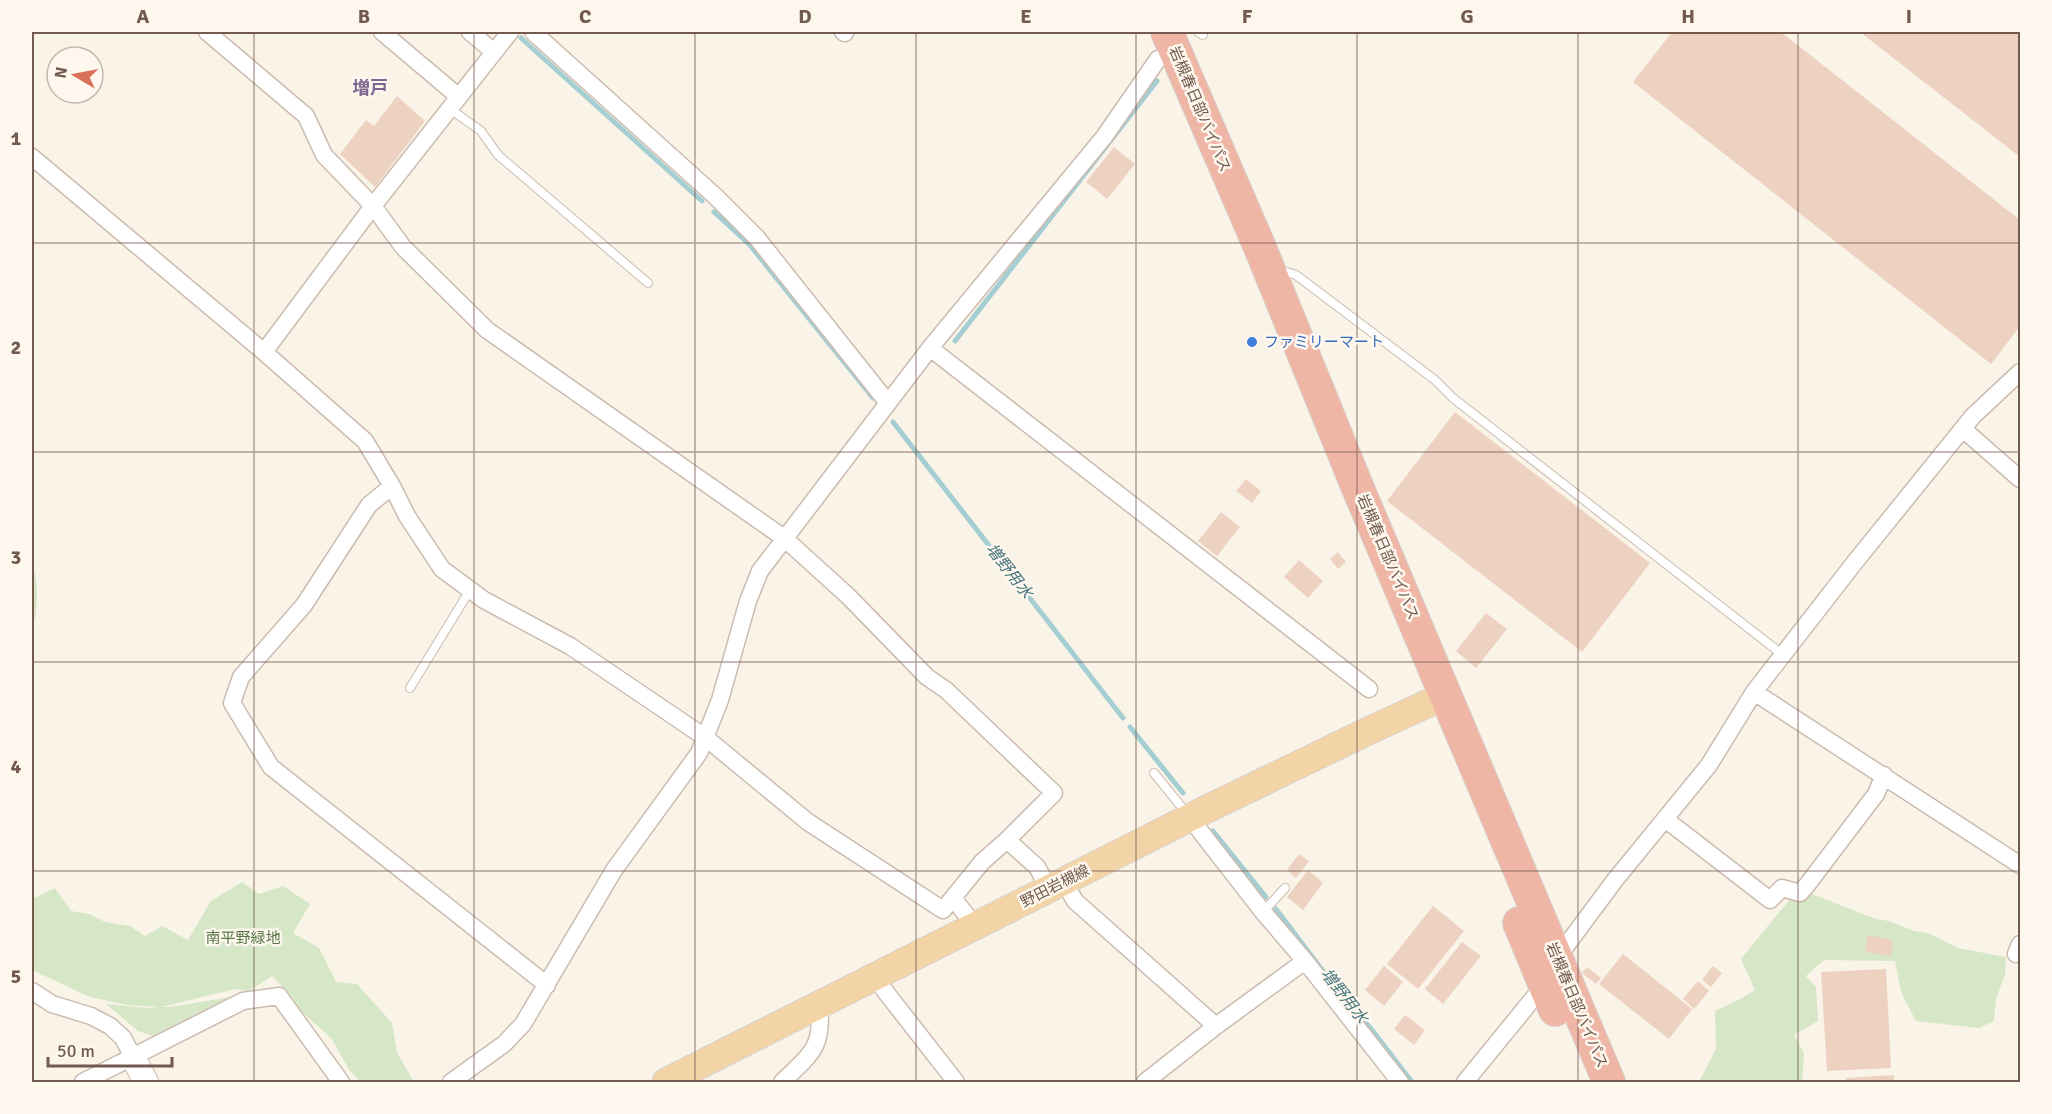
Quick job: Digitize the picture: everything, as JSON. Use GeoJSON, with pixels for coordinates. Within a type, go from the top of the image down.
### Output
{"type":"FeatureCollection","features":[{"type":"Feature","properties":{"kind":"highway","name":"岩槻春日部バイパス"},"geometry":{"type":"LineString","coordinates":[[1174,37],[1267,266],[1436,700]]}},
{"type":"Feature","properties":{"kind":"highway","name":"岩槻春日部バイパス"},"geometry":{"type":"LineString","coordinates":[[1174,37],[1243,254],[1551,971],[1610,1083]]}},
{"type":"Feature","properties":{"kind":"highway","name":"岩槻春日部バイパス"},"geometry":{"type":"LineString","coordinates":[[1551,971],[1586,1083]]}},
{"type":"Feature","properties":{"kind":"main road","name":"野田岩槻線"},"geometry":{"type":"LineString","coordinates":[[666,1083],[1190,818],[1436,700]]}},
{"type":"Feature","properties":{"kind":"street"},"geometry":{"type":"LineString","coordinates":[[32,157],[264,352],[365,441],[407,516],[442,569],[484,600],[570,646],[706,738],[808,822],[943,910],[982,862],[1054,793],[946,690],[927,677],[848,596],[784,538],[487,330],[404,247],[373,206],[324,155],[306,116],[207,32]]}},
{"type":"Feature","properties":{"kind":"street"},"geometry":{"type":"LineString","coordinates":[[382,32],[454,103]]}},
{"type":"Feature","properties":{"kind":"street"},"geometry":{"type":"LineString","coordinates":[[470,32],[494,52]]}},
{"type":"Feature","properties":{"kind":"street"},"geometry":{"type":"LineString","coordinates":[[264,352],[373,206],[510,32]]}},
{"type":"Feature","properties":{"kind":"street"},"geometry":{"type":"LineString","coordinates":[[533,32],[716,196],[758,238],[888,403]]}},
{"type":"Feature","properties":{"kind":"street"},"geometry":{"type":"LineString","coordinates":[[451,1083],[504,1044],[523,1024],[614,870],[689,767],[706,738],[720,700],[760,571],[930,348],[1104,137],[1174,37]]}},
{"type":"Feature","properties":{"kind":"street"},"geometry":{"type":"LineString","coordinates":[[930,348],[1369,689]]}},
{"type":"Feature","properties":{"kind":"street"},"geometry":{"type":"LineString","coordinates":[[1465,1083],[1551,971],[1615,880],[1709,765],[1754,692],[1855,562],[1973,416],[2020,372]]}},
{"type":"Feature","properties":{"kind":"street"},"geometry":{"type":"LineString","coordinates":[[1963,429],[2020,479]]}},
{"type":"Feature","properties":{"kind":"street"},"geometry":{"type":"LineString","coordinates":[[392,486],[369,505],[304,605],[241,676],[232,703],[271,767],[547,985]]}},
{"type":"Feature","properties":{"kind":"street"},"geometry":{"type":"LineString","coordinates":[[1754,692],[2020,865]]}},
{"type":"Feature","properties":{"kind":"street"},"geometry":{"type":"LineString","coordinates":[[1665,819],[1770,900],[1782,888],[1800,893],[1876,794],[1884,775]]}},
{"type":"Feature","properties":{"kind":"street"},"geometry":{"type":"LineString","coordinates":[[1190,818],[1400,1083]]}},
{"type":"Feature","properties":{"kind":"street"},"geometry":{"type":"LineString","coordinates":[[1007,840],[1216,1026]]}},
{"type":"Feature","properties":{"kind":"street"},"geometry":{"type":"LineString","coordinates":[[953,898],[975,926]]}},
{"type":"Feature","properties":{"kind":"street"},"geometry":{"type":"LineString","coordinates":[[1145,1083],[1216,1026],[1305,961]]}},
{"type":"Feature","properties":{"kind":"street"},"geometry":{"type":"LineString","coordinates":[[874,977],[956,1083]]}},
{"type":"Feature","properties":{"kind":"street"},"geometry":{"type":"LineString","coordinates":[[32,992],[52,1004],[91,1016],[110,1026],[123,1038],[146,1083]]}},
{"type":"Feature","properties":{"kind":"street"},"geometry":{"type":"LineString","coordinates":[[83,1083],[243,1001],[279,996],[341,1083]]}},
{"type":"Feature","properties":{"kind":"street"},"geometry":{"type":"LineString","coordinates":[[782,1083],[814,1051],[821,1023],[819,1005]]}},
{"type":"Feature","properties":{"kind":"lane"},"geometry":{"type":"LineString","coordinates":[[454,103],[481,131],[498,155],[648,284]]}},
{"type":"Feature","properties":{"kind":"lane"},"geometry":{"type":"LineString","coordinates":[[1267,266],[1296,275],[1435,380],[1453,398],[1783,655]]}},
{"type":"Feature","properties":{"kind":"lane"},"geometry":{"type":"LineString","coordinates":[[410,688],[470,590]]}},
{"type":"Feature","properties":{"kind":"lane"},"geometry":{"type":"LineString","coordinates":[[1154,773],[1190,818]]}},
{"type":"Feature","properties":{"kind":"lane"},"geometry":{"type":"LineString","coordinates":[[1263,912],[1285,888]]}},
{"type":"Feature","properties":{"kind":"green space"},"geometry":{"type":"Polygon","coordinates":[[[32,566],[35,573],[37,598],[32,631],[32,566]]]}},
{"type":"Feature","properties":{"kind":"green space","name":"南平野緑地"},"geometry":{"type":"Polygon","coordinates":[[[242,882],[259,894],[283,886],[310,904],[293,933],[319,948],[336,982],[357,984],[392,1023],[397,1053],[414,1082],[361,1082],[350,1071],[332,1039],[301,1011],[292,997],[272,976],[249,991],[235,989],[162,1007],[236,996],[155,1037],[138,1031],[106,1004],[160,1007],[127,1005],[90,997],[32,970],[32,899],[55,888],[71,911],[89,914],[105,922],[130,926],[145,936],[162,926],[188,940],[211,901],[242,882]]]}},
{"type":"Feature","properties":{"kind":"green space"},"geometry":{"type":"Polygon","coordinates":[[[1809,893],[1876,919],[1928,933],[1958,948],[2006,957],[2005,975],[1996,998],[1994,1021],[1979,1028],[1916,1021],[1901,992],[1895,961],[1824,960],[1806,976],[1816,987],[1818,1021],[1794,1035],[1804,1053],[1802,1082],[1699,1082],[1716,1049],[1715,1011],[1755,990],[1741,959],[1790,899],[1809,893]]]}},
{"type":"Feature","properties":{"kind":"building"},"geometry":{"type":"Polygon","coordinates":[[[1672,32],[1781,32],[2020,220],[2020,326],[1991,364],[1633,82],[1672,32]]]}},
{"type":"Feature","properties":{"kind":"building"},"geometry":{"type":"Polygon","coordinates":[[[1860,32],[2020,32],[2020,157],[1860,32]]]}},
{"type":"Feature","properties":{"kind":"building"},"geometry":{"type":"Polygon","coordinates":[[[397,96],[425,121],[375,187],[340,154],[366,120],[374,126],[397,96]]]}},
{"type":"Feature","properties":{"kind":"building"},"geometry":{"type":"Polygon","coordinates":[[[1114,147],[1135,164],[1107,199],[1086,182],[1114,147]]]}},
{"type":"Feature","properties":{"kind":"building"},"geometry":{"type":"Polygon","coordinates":[[[1455,412],[1650,563],[1582,652],[1387,501],[1455,412]]]}},
{"type":"Feature","properties":{"kind":"building"},"geometry":{"type":"Polygon","coordinates":[[[1246,479],[1261,491],[1252,503],[1236,491],[1246,479]]]}},
{"type":"Feature","properties":{"kind":"building"},"geometry":{"type":"Polygon","coordinates":[[[1221,512],[1240,527],[1217,556],[1198,541],[1221,512]]]}},
{"type":"Feature","properties":{"kind":"building"},"geometry":{"type":"Polygon","coordinates":[[[1338,552],[1346,562],[1338,569],[1330,559],[1338,552]]]}},
{"type":"Feature","properties":{"kind":"building"},"geometry":{"type":"Polygon","coordinates":[[[1299,560],[1323,581],[1308,598],[1284,577],[1299,560]]]}},
{"type":"Feature","properties":{"kind":"building"},"geometry":{"type":"Polygon","coordinates":[[[1486,613],[1507,629],[1476,668],[1456,651],[1486,613]]]}},
{"type":"Feature","properties":{"kind":"building"},"geometry":{"type":"Polygon","coordinates":[[[1299,854],[1309,861],[1296,878],[1287,870],[1299,854]]]}},
{"type":"Feature","properties":{"kind":"building"},"geometry":{"type":"Polygon","coordinates":[[[1308,870],[1323,883],[1303,910],[1287,897],[1308,870]]]}},
{"type":"Feature","properties":{"kind":"building"},"geometry":{"type":"Polygon","coordinates":[[[1433,906],[1464,931],[1418,989],[1387,964],[1433,906]]]}},
{"type":"Feature","properties":{"kind":"building"},"geometry":{"type":"Polygon","coordinates":[[[1868,935],[1893,940],[1891,956],[1865,952],[1868,935]]]}},
{"type":"Feature","properties":{"kind":"building"},"geometry":{"type":"Polygon","coordinates":[[[1462,942],[1481,956],[1443,1004],[1425,989],[1462,942]]]}},
{"type":"Feature","properties":{"kind":"building"},"geometry":{"type":"Polygon","coordinates":[[[1623,954],[1692,1009],[1669,1039],[1599,984],[1623,954]]]}},
{"type":"Feature","properties":{"kind":"building"},"geometry":{"type":"Polygon","coordinates":[[[1384,966],[1403,982],[1384,1006],[1365,990],[1384,966]]]}},
{"type":"Feature","properties":{"kind":"building"},"geometry":{"type":"Polygon","coordinates":[[[1713,966],[1722,973],[1711,987],[1702,980],[1713,966]]]}},
{"type":"Feature","properties":{"kind":"building"},"geometry":{"type":"Polygon","coordinates":[[[1587,967],[1601,978],[1596,984],[1582,973],[1587,967]]]}},
{"type":"Feature","properties":{"kind":"building"},"geometry":{"type":"Polygon","coordinates":[[[1886,969],[1891,1068],[1827,1071],[1821,972],[1886,969]]]}},
{"type":"Feature","properties":{"kind":"building"},"geometry":{"type":"Polygon","coordinates":[[[1698,981],[1709,991],[1694,1009],[1683,999],[1698,981]]]}},
{"type":"Feature","properties":{"kind":"building"},"geometry":{"type":"Polygon","coordinates":[[[1405,1015],[1425,1030],[1414,1045],[1394,1029],[1405,1015]]]}},
{"type":"Feature","properties":{"kind":"building"},"geometry":{"type":"Polygon","coordinates":[[[1894,1075],[1894,1082],[1846,1082],[1846,1078],[1894,1075]]]}},
{"type":"Feature","properties":{"kind":"waterway"},"geometry":{"type":"LineString","coordinates":[[521,38],[702,201]]}},
{"type":"Feature","properties":{"kind":"waterway"},"geometry":{"type":"LineString","coordinates":[[955,341],[1157,81]]}},
{"type":"Feature","properties":{"kind":"waterway"},"geometry":{"type":"LineString","coordinates":[[714,212],[749,244],[873,398]]}},
{"type":"Feature","properties":{"kind":"waterway","name":"増野用水"},"geometry":{"type":"LineString","coordinates":[[893,422],[1123,718]]}},
{"type":"Feature","properties":{"kind":"waterway","name":"増野用水"},"geometry":{"type":"LineString","coordinates":[[1130,727],[1183,793]]}},
{"type":"Feature","properties":{"kind":"waterway","name":"増野用水"},"geometry":{"type":"LineString","coordinates":[[1213,831],[1266,897]]}},
{"type":"Feature","properties":{"kind":"waterway","name":"増野用水"},"geometry":{"type":"LineString","coordinates":[[1276,909],[1329,979]]}},
{"type":"Feature","properties":{"kind":"waterway","name":"増野用水"},"geometry":{"type":"LineString","coordinates":[[1342,996],[1372,1030],[1412,1082]]}},
{"type":"Feature","properties":{"kind":"place","name":"ファミリーマート"},"geometry":{"type":"Point","coordinates":[1252,342]}},
{"type":"Feature","properties":{"kind":"district","name":"増戸"},"geometry":{"type":"Point","coordinates":[370,88]}}]}
